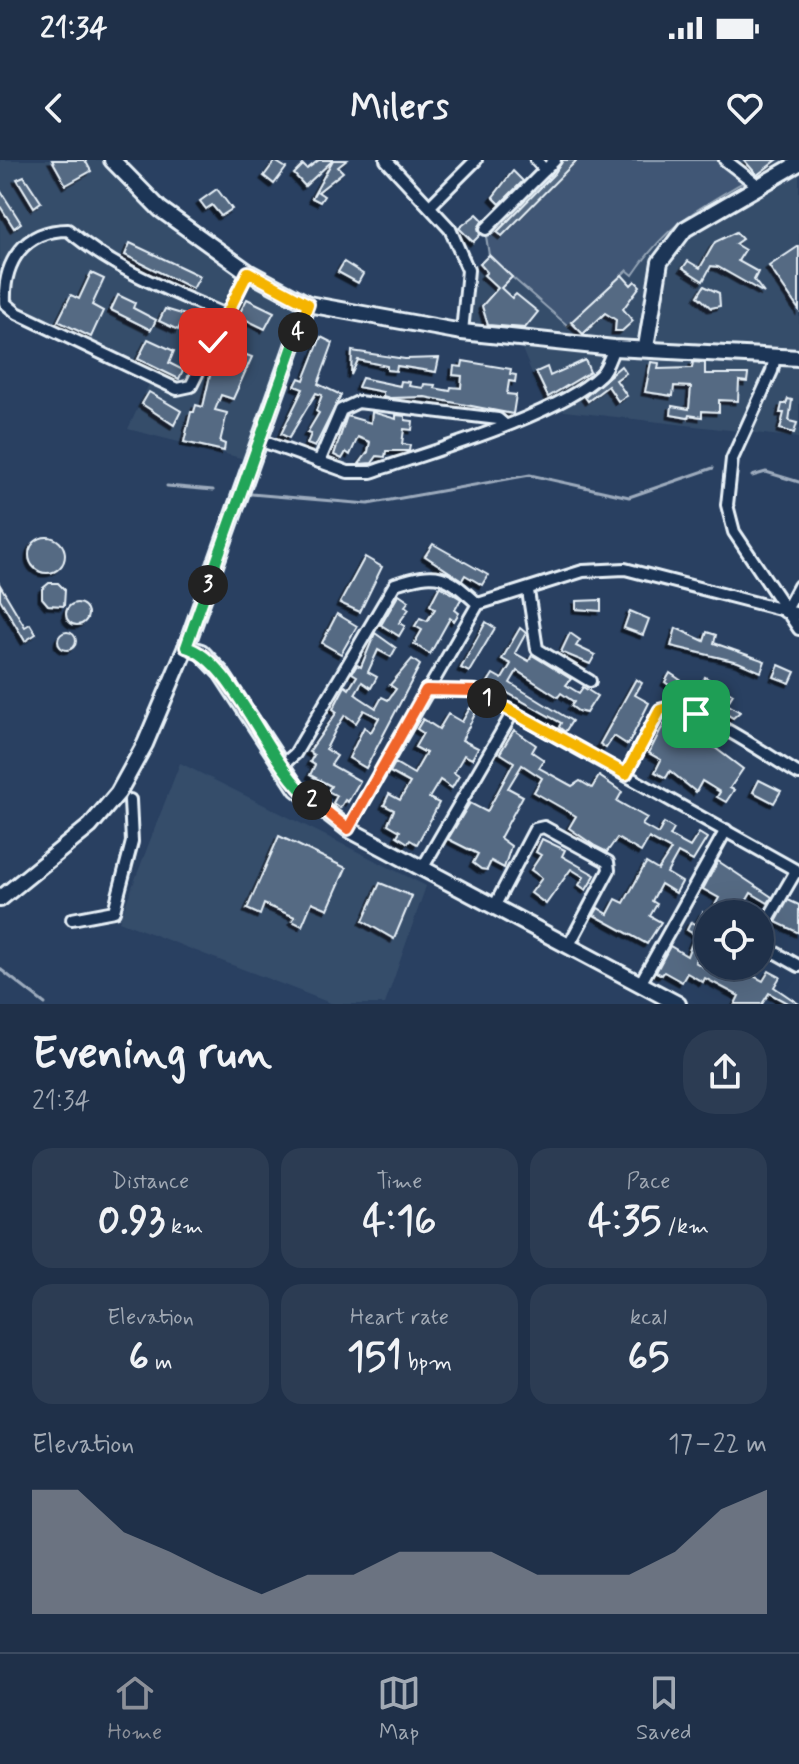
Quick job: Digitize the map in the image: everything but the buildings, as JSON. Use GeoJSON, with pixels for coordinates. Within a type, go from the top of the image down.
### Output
{"type":"FeatureCollection","features":[{"type":"Feature","properties":{"kind":"street"},"geometry":{"type":"LineString","coordinates":[[112,160],[160,209],[248,272],[308,304],[462,332],[614,348],[646,347],[799,358]]}},
{"type":"Feature","properties":{"kind":"street"},"geometry":{"type":"LineString","coordinates":[[430,206],[476,160]]}},
{"type":"Feature","properties":{"kind":"street"},"geometry":{"type":"LineString","coordinates":[[536,160],[545,170]]}},
{"type":"Feature","properties":{"kind":"street"},"geometry":{"type":"LineString","coordinates":[[486,229],[555,160]]}},
{"type":"Feature","properties":{"kind":"street"},"geometry":{"type":"LineString","coordinates":[[725,160],[760,187]]}},
{"type":"Feature","properties":{"kind":"street"},"geometry":{"type":"LineString","coordinates":[[390,162],[450,229],[468,270],[462,332]]}},
{"type":"Feature","properties":{"kind":"street"},"geometry":{"type":"LineString","coordinates":[[646,347],[660,262],[685,229],[799,163]]}},
{"type":"Feature","properties":{"kind":"street"},"geometry":{"type":"LineString","coordinates":[[226,315],[153,284],[92,251],[68,230],[44,232],[29,239],[4,278],[5,303],[17,313],[177,389],[191,386],[248,272]]}},
{"type":"Feature","properties":{"kind":"street"},"geometry":{"type":"LineString","coordinates":[[0,899],[90,826],[118,793],[145,744],[186,647],[308,304]]}},
{"type":"Feature","properties":{"kind":"street"},"geometry":{"type":"LineString","coordinates":[[259,440],[348,472],[371,472],[505,425],[576,392],[602,374],[614,348]]}},
{"type":"Feature","properties":{"kind":"street"},"geometry":{"type":"LineString","coordinates":[[775,356],[772,371],[732,459],[727,505],[734,532],[799,629]]}},
{"type":"Feature","properties":{"kind":"street"},"geometry":{"type":"LineString","coordinates":[[319,462],[341,410],[358,402],[498,419],[505,425]]}},
{"type":"Feature","properties":{"kind":"street"},"geometry":{"type":"LineString","coordinates":[[348,829],[478,604],[528,591],[583,571],[625,569],[799,614]]}},
{"type":"Feature","properties":{"kind":"street"},"geometry":{"type":"LineString","coordinates":[[280,767],[295,754],[395,584],[427,574],[454,582],[478,604]]}},
{"type":"Feature","properties":{"kind":"street"},"geometry":{"type":"LineString","coordinates":[[785,612],[799,586]]}},
{"type":"Feature","properties":{"kind":"street"},"geometry":{"type":"LineString","coordinates":[[528,591],[537,649],[590,681]]}},
{"type":"Feature","properties":{"kind":"street"},"geometry":{"type":"LineString","coordinates":[[186,647],[201,652],[221,673],[297,789],[348,829],[678,1004]]}},
{"type":"Feature","properties":{"kind":"street"},"geometry":{"type":"LineString","coordinates":[[426,690],[475,691],[798,872],[774,911]]}},
{"type":"Feature","properties":{"kind":"street"},"geometry":{"type":"LineString","coordinates":[[626,774],[660,710],[674,706],[696,714],[799,774]]}},
{"type":"Feature","properties":{"kind":"street"},"geometry":{"type":"LineString","coordinates":[[423,867],[513,712]]}},
{"type":"Feature","properties":{"kind":"street"},"geometry":{"type":"LineString","coordinates":[[72,919],[114,911],[132,842],[130,800]]}},
{"type":"Feature","properties":{"kind":"street"},"geometry":{"type":"LineString","coordinates":[[495,905],[535,829],[544,827],[608,862],[609,870],[569,945]]}},
{"type":"Feature","properties":{"kind":"street"},"geometry":{"type":"LineString","coordinates":[[640,984],[726,830]]}},
{"type":"Feature","properties":{"kind":"street"},"geometry":{"type":"LineString","coordinates":[[774,952],[799,966]]}},
{"type":"Feature","properties":{"kind":"shaded area"},"geometry":{"type":"Polygon","coordinates":[[[0,160],[103,160],[165,225],[233,272],[299,310],[245,459],[128,429],[151,380],[0,307],[0,160]]]}},
{"type":"Feature","properties":{"kind":"shaded area"},"geometry":{"type":"Polygon","coordinates":[[[568,160],[717,160],[745,181],[683,220],[658,243],[633,275],[627,270],[568,326],[512,277],[503,286],[480,264],[489,255],[486,236],[497,231],[568,160]]]}},
{"type":"Feature","properties":{"kind":"shaded area"},"geometry":{"type":"Polygon","coordinates":[[[717,160],[799,160],[799,438],[547,409],[522,349],[467,342],[474,264],[480,264],[503,286],[512,277],[628,270],[634,275],[654,244],[674,223],[745,181],[717,160]]]}},
{"type":"Feature","properties":{"kind":"shaded area"},"geometry":{"type":"Polygon","coordinates":[[[180,763],[426,886],[385,1004],[333,1004],[119,921],[180,763]]]}},
{"type":"Feature","properties":{"kind":"waterway"},"geometry":{"type":"LineString","coordinates":[[251,494],[368,504],[530,475],[629,497],[713,468]]}},
{"type":"Feature","properties":{"kind":"waterway"},"geometry":{"type":"LineString","coordinates":[[752,476],[766,472],[799,482]]}},
{"type":"Feature","properties":{"kind":"waterway"},"geometry":{"type":"LineString","coordinates":[[167,486],[213,490]]}},
{"type":"Feature","properties":{"kind":"waterway"},"geometry":{"type":"LineString","coordinates":[[0,969],[45,1004]]}},
{"type":"Feature","properties":{"kind":"route"},"geometry":{"type":"LineString","coordinates":[[213,342],[248,272],[308,304],[186,647],[201,652],[221,673],[297,789],[348,829],[426,690],[475,691],[626,774],[660,710],[674,706],[696,714]]}}]}
